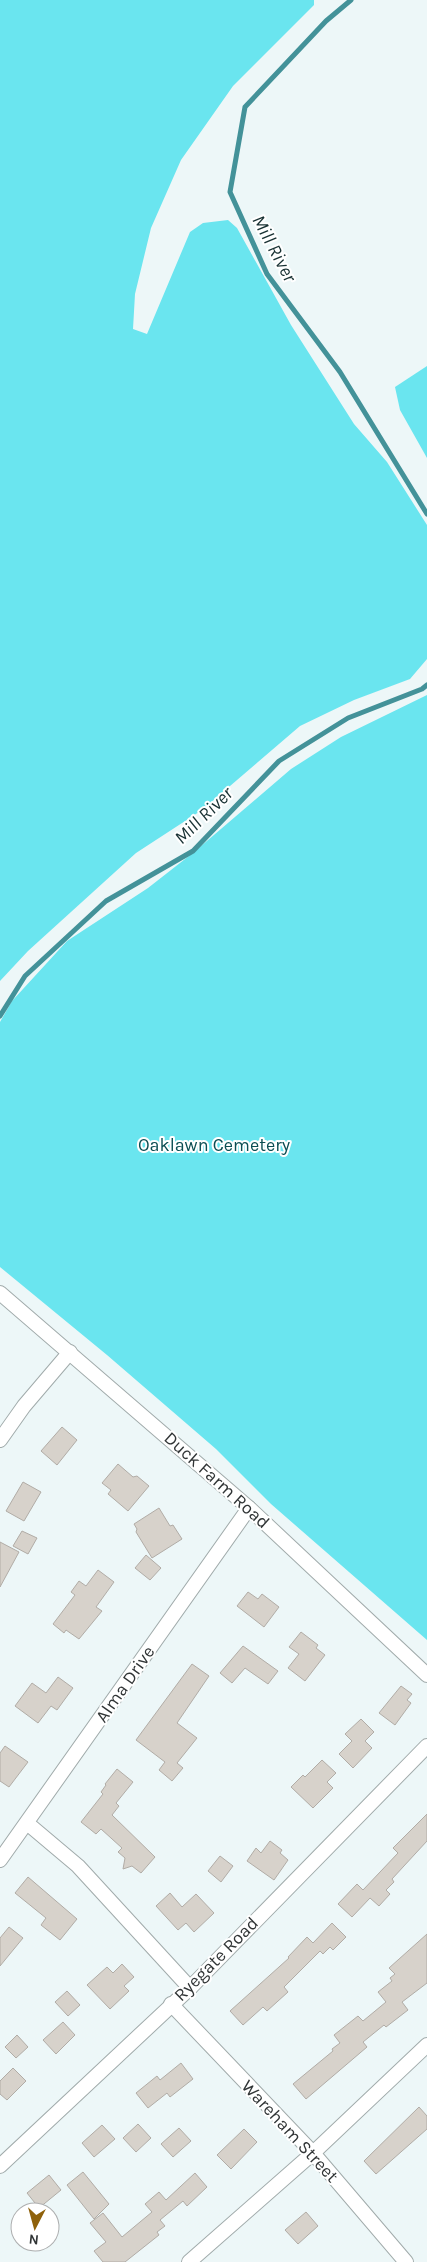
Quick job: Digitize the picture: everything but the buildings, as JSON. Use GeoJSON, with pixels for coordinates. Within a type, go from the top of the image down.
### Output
{"type":"FeatureCollection","features":[{"type":"Feature","properties":{"kind":"street","name":"Duck Farm Road"},"geometry":{"type":"LineString","coordinates":[[0,1293],[249,1508],[427,1675]]}},
{"type":"Feature","properties":{"kind":"street"},"geometry":{"type":"LineString","coordinates":[[0,1440],[24,1406],[70,1352]]}},
{"type":"Feature","properties":{"kind":"street","name":"Alma Drive"},"geometry":{"type":"LineString","coordinates":[[0,1860],[249,1508]]}},
{"type":"Feature","properties":{"kind":"street","name":"Ryegate Road"},"geometry":{"type":"LineString","coordinates":[[0,2166],[190,1988],[427,1746]]}},
{"type":"Feature","properties":{"kind":"street"},"geometry":{"type":"LineString","coordinates":[[27,1822],[78,1866],[190,1988]]}},
{"type":"Feature","properties":{"kind":"street","name":"Wareham Street"},"geometry":{"type":"LineString","coordinates":[[171,2004],[313,2153],[406,2262]]}},
{"type":"Feature","properties":{"kind":"street"},"geometry":{"type":"LineString","coordinates":[[189,2262],[313,2153],[427,2046]]}},
{"type":"Feature","properties":{"kind":"green space"},"geometry":{"type":"Polygon","coordinates":[[[0,0],[314,0],[314,5],[233,86],[181,160],[151,228],[135,294],[133,329],[147,334],[190,232],[203,223],[228,220],[237,228],[291,325],[354,424],[387,462],[427,525],[427,659],[410,679],[354,700],[300,726],[202,810],[136,853],[28,951],[0,981],[0,0]]]}},
{"type":"Feature","properties":{"kind":"green space"},"geometry":{"type":"Polygon","coordinates":[[[427,366],[427,458],[400,410],[395,387],[427,366]]]}},
{"type":"Feature","properties":{"kind":"green space","name":"Oaklawn Cemetery"},"geometry":{"type":"Polygon","coordinates":[[[427,695],[427,1640],[271,1504],[216,1449],[107,1355],[0,1267],[0,1022],[12,1001],[67,941],[148,888],[194,852],[291,769],[341,737],[427,695]]]}},
{"type":"Feature","properties":{"kind":"waterway","name":"Mill River"},"geometry":{"type":"LineString","coordinates":[[351,0],[326,21],[245,107],[230,192],[267,274],[340,372],[427,514]]}},
{"type":"Feature","properties":{"kind":"waterway","name":"Mill River"},"geometry":{"type":"LineString","coordinates":[[0,1016],[25,976],[106,901],[193,851],[279,761],[348,718],[422,689],[427,685]]}}]}
